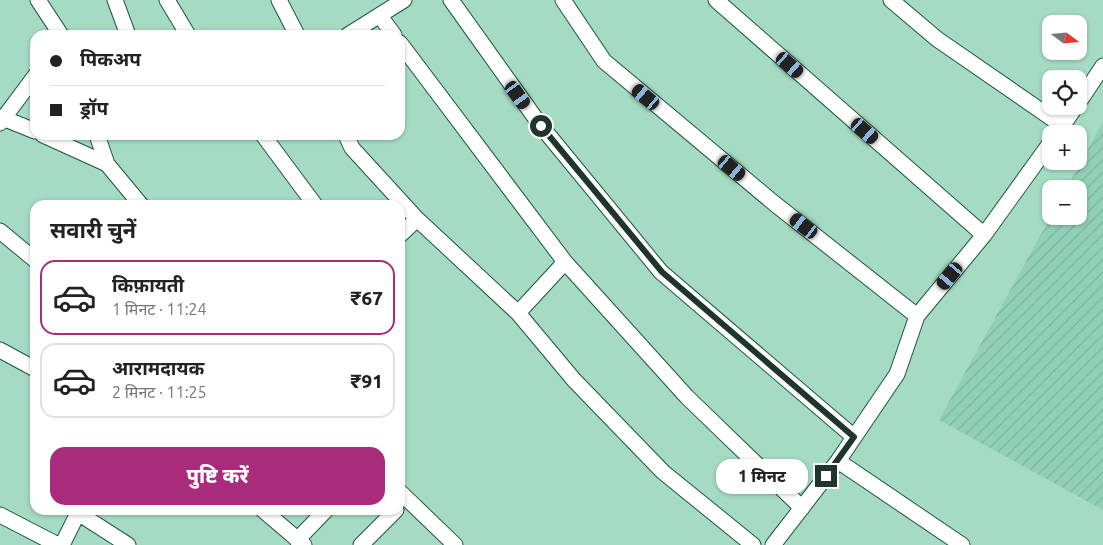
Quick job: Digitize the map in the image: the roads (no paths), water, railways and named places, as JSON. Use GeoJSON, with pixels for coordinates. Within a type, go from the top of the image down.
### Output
{"type":"FeatureCollection","features":[{"type":"Feature","properties":{"kind":"street"},"geometry":{"type":"LineString","coordinates":[[38,0],[58,30]]}},
{"type":"Feature","properties":{"kind":"street"},"geometry":{"type":"LineString","coordinates":[[115,0],[126,30]]}},
{"type":"Feature","properties":{"kind":"street"},"geometry":{"type":"LineString","coordinates":[[168,0],[185,30]]}},
{"type":"Feature","properties":{"kind":"street"},"geometry":{"type":"LineString","coordinates":[[279,0],[294,30]]}},
{"type":"Feature","properties":{"kind":"street"},"geometry":{"type":"LineString","coordinates":[[356,30],[404,0]]}},
{"type":"Feature","properties":{"kind":"street"},"geometry":{"type":"LineString","coordinates":[[451,0],[541,126],[662,272],[854,437]]}},
{"type":"Feature","properties":{"kind":"street"},"geometry":{"type":"LineString","coordinates":[[563,0],[604,62],[775,204],[917,316]]}},
{"type":"Feature","properties":{"kind":"street"},"geometry":{"type":"LineString","coordinates":[[716,0],[984,235]]}},
{"type":"Feature","properties":{"kind":"street"},"geometry":{"type":"LineString","coordinates":[[891,0],[937,39],[1053,125]]}},
{"type":"Feature","properties":{"kind":"street"},"geometry":{"type":"LineString","coordinates":[[380,16],[390,30]]}},
{"type":"Feature","properties":{"kind":"street"},"geometry":{"type":"LineString","coordinates":[[405,50],[565,262],[687,397],[802,508]]}},
{"type":"Feature","properties":{"kind":"street"},"geometry":{"type":"LineString","coordinates":[[1087,90],[1103,66]]}},
{"type":"Feature","properties":{"kind":"street"},"geometry":{"type":"LineString","coordinates":[[30,82],[1,119],[30,130]]}},
{"type":"Feature","properties":{"kind":"street"},"geometry":{"type":"LineString","coordinates":[[54,140],[107,164]]}},
{"type":"Feature","properties":{"kind":"street"},"geometry":{"type":"LineString","coordinates":[[99,140],[107,164],[137,200]]}},
{"type":"Feature","properties":{"kind":"street"},"geometry":{"type":"LineString","coordinates":[[267,140],[311,200]]}},
{"type":"Feature","properties":{"kind":"street"},"geometry":{"type":"LineString","coordinates":[[348,140],[352,148],[400,200]]}},
{"type":"Feature","properties":{"kind":"street"},"geometry":{"type":"LineString","coordinates":[[773,545],[838,461],[897,374],[917,316],[984,235],[1042,154]]}},
{"type":"Feature","properties":{"kind":"street"},"geometry":{"type":"LineString","coordinates":[[405,206],[518,313],[574,380],[663,472],[754,545]]}},
{"type":"Feature","properties":{"kind":"street"},"geometry":{"type":"LineString","coordinates":[[405,230],[417,219]]}},
{"type":"Feature","properties":{"kind":"street"},"geometry":{"type":"LineString","coordinates":[[0,231],[30,256]]}},
{"type":"Feature","properties":{"kind":"street"},"geometry":{"type":"LineString","coordinates":[[518,313],[565,262]]}},
{"type":"Feature","properties":{"kind":"street"},"geometry":{"type":"LineString","coordinates":[[0,350],[30,366]]}},
{"type":"Feature","properties":{"kind":"street"},"geometry":{"type":"LineString","coordinates":[[838,461],[962,545]]}},
{"type":"Feature","properties":{"kind":"street"},"geometry":{"type":"LineString","coordinates":[[405,502],[455,545]]}},
{"type":"Feature","properties":{"kind":"street"},"geometry":{"type":"LineString","coordinates":[[0,515],[60,545],[77,515]]}},
{"type":"Feature","properties":{"kind":"street"},"geometry":{"type":"LineString","coordinates":[[81,515],[128,545]]}},
{"type":"Feature","properties":{"kind":"street"},"geometry":{"type":"LineString","coordinates":[[269,515],[301,542],[322,515]]}},
{"type":"Feature","properties":{"kind":"street"},"geometry":{"type":"LineString","coordinates":[[361,545],[391,515]]}}]}
